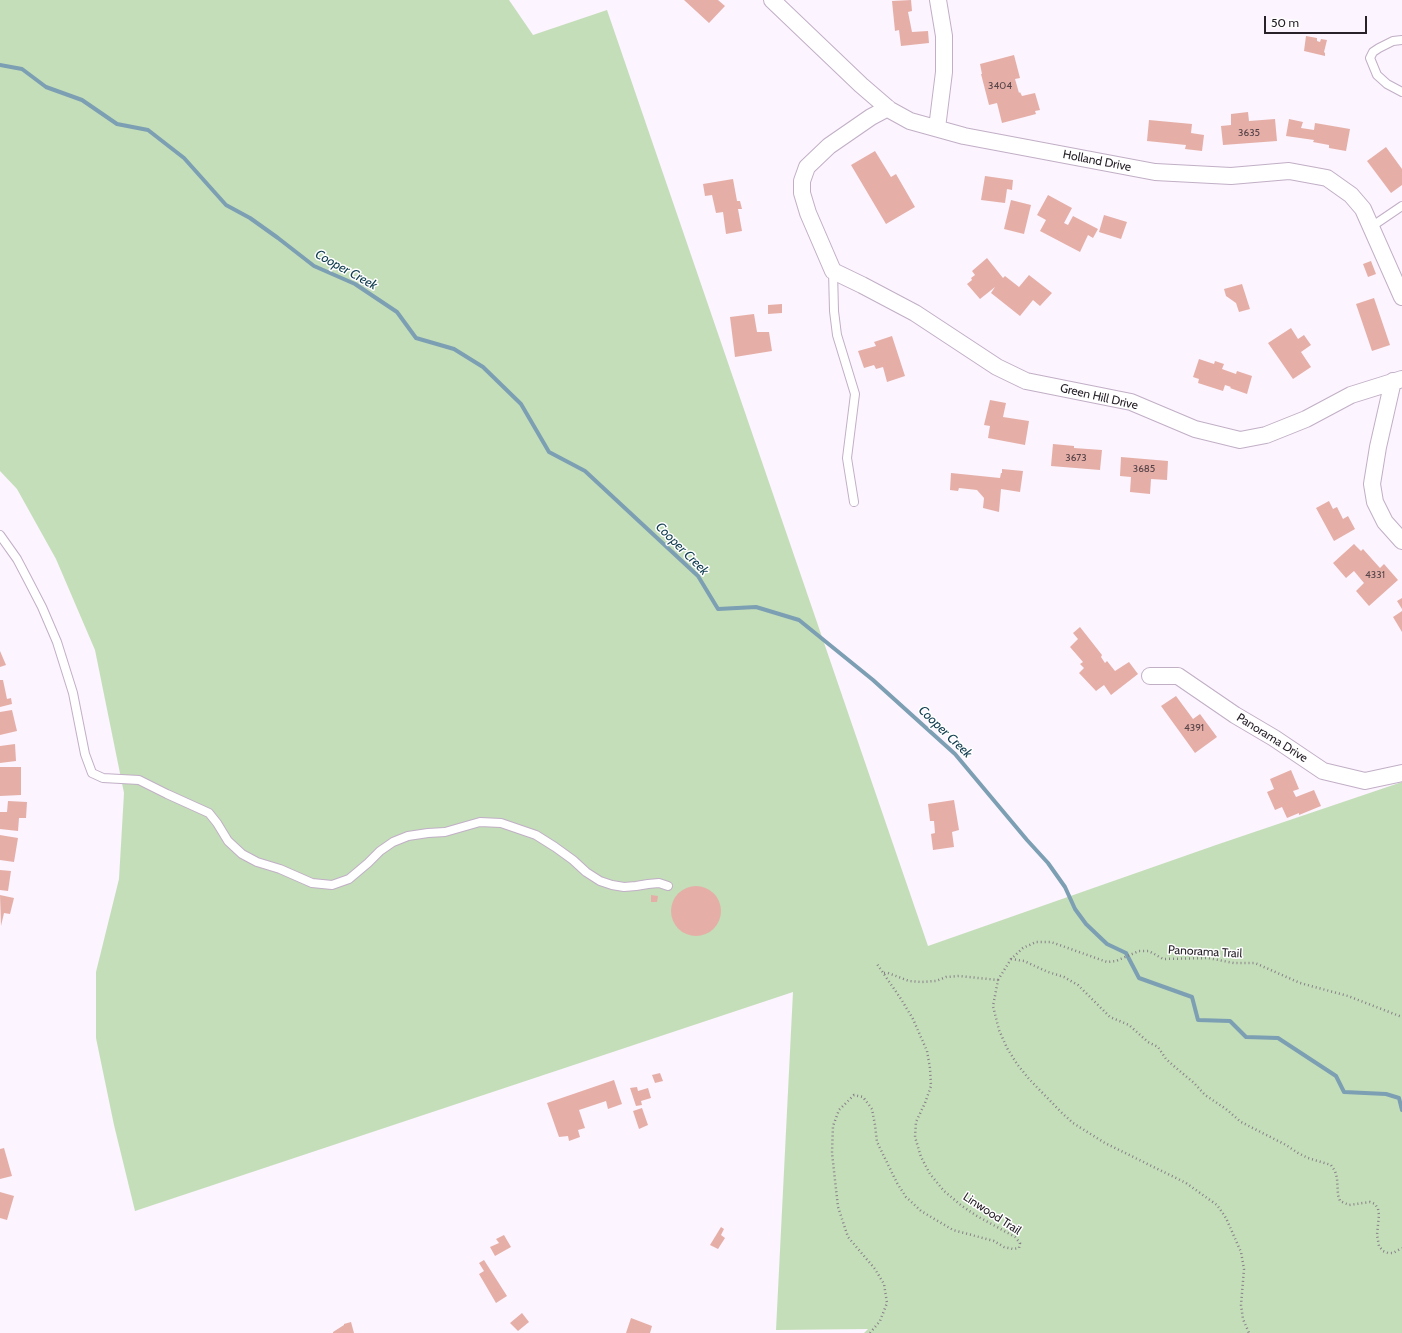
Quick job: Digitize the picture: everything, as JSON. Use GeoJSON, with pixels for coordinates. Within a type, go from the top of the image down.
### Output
{"type":"FeatureCollection","features":[{"type":"Feature","properties":{"kind":"street","name":"Holland Drive"},"geometry":{"type":"LineString","coordinates":[[772,0],[861,85],[888,108],[910,121],[964,136],[1155,172],[1230,176],[1289,171],[1326,178],[1351,195],[1363,209],[1402,297]]}},
{"type":"Feature","properties":{"kind":"street"},"geometry":{"type":"LineString","coordinates":[[937,128],[944,72],[944,36],[938,0]]}},
{"type":"Feature","properties":{"kind":"street"},"geometry":{"type":"LineString","coordinates":[[833,271],[808,213],[802,193],[802,181],[807,167],[829,146],[871,117],[888,108]]}},
{"type":"Feature","properties":{"kind":"street","name":"Green Hill Drive"},"geometry":{"type":"LineString","coordinates":[[833,271],[915,313],[997,367],[1026,381],[1131,402],[1195,429],[1240,440],[1266,436],[1306,419],[1351,395],[1398,380]]}},
{"type":"Feature","properties":{"kind":"street"},"geometry":{"type":"LineString","coordinates":[[1398,380],[1378,447],[1372,484],[1375,502],[1385,522],[1402,541]]}},
{"type":"Feature","properties":{"kind":"street","name":"Panorama Drive"},"geometry":{"type":"LineString","coordinates":[[1150,676],[1178,676],[1235,715],[1274,738],[1324,771],[1365,781],[1402,773]]}},
{"type":"Feature","properties":{"kind":"lane"},"geometry":{"type":"LineString","coordinates":[[1402,40],[1393,41],[1379,48],[1373,52],[1370,58],[1377,75],[1387,84],[1402,92]]}},
{"type":"Feature","properties":{"kind":"lane"},"geometry":{"type":"LineString","coordinates":[[1371,227],[1402,206]]}},
{"type":"Feature","properties":{"kind":"lane"},"geometry":{"type":"LineString","coordinates":[[833,271],[834,312],[837,335],[855,394],[847,458],[854,502]]}},
{"type":"Feature","properties":{"kind":"lane"},"geometry":{"type":"LineString","coordinates":[[0,535],[17,559],[42,607],[57,642],[73,693],[85,754],[92,772],[103,778],[139,780],[209,813],[228,841],[242,854],[257,862],[280,869],[312,884],[332,886],[349,879],[368,863],[380,850],[393,842],[408,836],[445,832],[480,822],[501,823],[536,835],[573,860],[586,872],[600,881],[612,885],[624,886],[660,883],[668,886]]}},
{"type":"Feature","properties":{"kind":"path","name":"Panorama Trail"},"geometry":{"type":"LineString","coordinates":[[998,980],[1011,959],[1023,948],[1036,942],[1051,942],[1107,962],[1116,961],[1139,950],[1149,952],[1163,959],[1208,958],[1234,963],[1254,963],[1300,983],[1348,996],[1402,1017]]}},
{"type":"Feature","properties":{"kind":"path"},"geometry":{"type":"LineString","coordinates":[[1011,959],[1024,961],[1048,972],[1064,977],[1078,985],[1110,1017],[1129,1025],[1148,1042],[1158,1047],[1166,1059],[1194,1083],[1205,1095],[1226,1109],[1241,1122],[1286,1145],[1298,1154],[1331,1165],[1337,1178],[1338,1195],[1340,1201],[1349,1205],[1370,1202],[1375,1204],[1379,1215],[1377,1235],[1379,1246],[1383,1251],[1388,1253],[1394,1253],[1402,1248]]}},
{"type":"Feature","properties":{"kind":"path","name":"Linwood Trail"},"geometry":{"type":"LineString","coordinates":[[870,1333],[880,1321],[887,1303],[884,1284],[875,1269],[848,1237],[838,1207],[832,1153],[834,1126],[839,1110],[854,1095],[864,1097],[872,1109],[877,1142],[906,1197],[921,1211],[953,1230],[994,1241],[1004,1247],[1013,1249],[1019,1248],[1020,1243],[1015,1237],[962,1206],[944,1191],[930,1174],[921,1157],[915,1137],[916,1122],[931,1086],[927,1051],[913,1019],[877,964]]}},
{"type":"Feature","properties":{"kind":"path"},"geometry":{"type":"LineString","coordinates":[[884,973],[888,973],[909,981],[920,982],[959,976],[998,980],[993,1006],[999,1030],[1007,1048],[1029,1079],[1062,1113],[1073,1123],[1105,1143],[1186,1183],[1217,1205],[1226,1218],[1241,1252],[1244,1275],[1241,1305],[1243,1319],[1249,1333]]}},
{"type":"Feature","properties":{"kind":"green space"},"geometry":{"type":"Polygon","coordinates":[[[0,0],[509,0],[533,35],[607,10],[928,946],[1216,845],[1402,782],[1402,1333],[864,1333],[868,1329],[776,1330],[793,992],[135,1211],[114,1125],[96,1038],[96,972],[119,879],[124,793],[95,650],[56,559],[17,489],[0,471],[0,0]]]}},
{"type":"Feature","properties":{"kind":"building"},"geometry":{"type":"Polygon","coordinates":[[[684,0],[718,0],[725,6],[709,23],[684,0]]]}},
{"type":"Feature","properties":{"kind":"building"},"geometry":{"type":"Polygon","coordinates":[[[911,0],[912,11],[908,12],[912,32],[928,31],[929,43],[901,46],[899,30],[895,31],[892,1],[911,0]]]}},
{"type":"Feature","properties":{"kind":"building"},"geometry":{"type":"Polygon","coordinates":[[[1306,36],[1317,38],[1317,41],[1320,42],[1321,39],[1327,40],[1324,52],[1325,56],[1304,51],[1306,36]]]}},
{"type":"Feature","properties":{"kind":"building"},"geometry":{"type":"Polygon","coordinates":[[[1014,55],[1020,78],[1015,79],[1019,93],[1020,92],[1022,96],[1035,93],[1040,110],[1035,111],[1036,114],[1002,123],[997,103],[989,105],[980,64],[1014,55]]]}},
{"type":"Feature","properties":{"kind":"building"},"geometry":{"type":"Polygon","coordinates":[[[1248,112],[1249,121],[1275,119],[1277,141],[1223,145],[1221,126],[1231,125],[1231,114],[1248,112]]]}},
{"type":"Feature","properties":{"kind":"building"},"geometry":{"type":"Polygon","coordinates":[[[1289,119],[1303,122],[1301,128],[1314,130],[1315,123],[1350,129],[1346,151],[1329,148],[1329,145],[1313,142],[1314,140],[1286,136],[1289,119]]]}},
{"type":"Feature","properties":{"kind":"building"},"geometry":{"type":"Polygon","coordinates":[[[1149,120],[1192,124],[1191,133],[1204,135],[1202,151],[1185,149],[1186,145],[1147,141],[1149,120]]]}},
{"type":"Feature","properties":{"kind":"building"},"geometry":{"type":"Polygon","coordinates":[[[1386,147],[1402,169],[1402,185],[1391,193],[1367,161],[1386,147]]]}},
{"type":"Feature","properties":{"kind":"building"},"geometry":{"type":"Polygon","coordinates":[[[875,151],[891,177],[896,174],[915,207],[886,224],[851,165],[875,151]]]}},
{"type":"Feature","properties":{"kind":"building"},"geometry":{"type":"Polygon","coordinates":[[[985,176],[1013,180],[1012,190],[1007,189],[1005,203],[981,200],[985,176]]]}},
{"type":"Feature","properties":{"kind":"building"},"geometry":{"type":"Polygon","coordinates":[[[733,179],[737,201],[740,201],[742,209],[738,209],[742,231],[726,234],[723,212],[716,213],[712,195],[705,196],[703,184],[733,179]]]}},
{"type":"Feature","properties":{"kind":"building"},"geometry":{"type":"Polygon","coordinates":[[[1048,195],[1072,208],[1064,223],[1068,225],[1073,216],[1098,229],[1093,238],[1088,235],[1080,252],[1040,231],[1046,220],[1037,215],[1048,195]]]}},
{"type":"Feature","properties":{"kind":"building"},"geometry":{"type":"Polygon","coordinates":[[[1011,200],[1031,205],[1024,234],[1004,229],[1011,200]]]}},
{"type":"Feature","properties":{"kind":"building"},"geometry":{"type":"Polygon","coordinates":[[[1104,215],[1127,222],[1121,239],[1099,232],[1104,215]]]}},
{"type":"Feature","properties":{"kind":"building"},"geometry":{"type":"Polygon","coordinates":[[[987,258],[1003,278],[1005,276],[1019,287],[1029,275],[1052,293],[1040,306],[1033,300],[1020,316],[991,293],[995,287],[980,299],[967,284],[975,275],[972,271],[987,258]]]}},
{"type":"Feature","properties":{"kind":"building"},"geometry":{"type":"Polygon","coordinates":[[[1371,261],[1376,274],[1368,277],[1363,264],[1371,261]]]}},
{"type":"Feature","properties":{"kind":"building"},"geometry":{"type":"Polygon","coordinates":[[[1242,284],[1250,309],[1239,312],[1236,303],[1226,296],[1224,289],[1242,284]]]}},
{"type":"Feature","properties":{"kind":"building"},"geometry":{"type":"Polygon","coordinates":[[[1374,298],[1390,345],[1372,351],[1356,304],[1374,298]]]}},
{"type":"Feature","properties":{"kind":"building"},"geometry":{"type":"Polygon","coordinates":[[[782,304],[782,313],[768,314],[768,305],[782,304]]]}},
{"type":"Feature","properties":{"kind":"building"},"geometry":{"type":"Polygon","coordinates":[[[754,314],[757,332],[769,332],[772,351],[735,357],[730,317],[754,314]]]}},
{"type":"Feature","properties":{"kind":"building"},"geometry":{"type":"Polygon","coordinates":[[[1291,328],[1298,339],[1304,335],[1311,345],[1301,352],[1311,367],[1293,379],[1268,343],[1291,328]]]}},
{"type":"Feature","properties":{"kind":"building"},"geometry":{"type":"Polygon","coordinates":[[[892,336],[905,376],[887,382],[883,367],[876,369],[874,365],[864,368],[858,351],[876,346],[874,342],[892,336]]]}},
{"type":"Feature","properties":{"kind":"building"},"geometry":{"type":"Polygon","coordinates":[[[1199,359],[1214,364],[1215,361],[1224,364],[1222,369],[1236,374],[1237,371],[1252,376],[1247,394],[1225,385],[1223,391],[1198,383],[1199,379],[1193,377],[1199,359]]]}},
{"type":"Feature","properties":{"kind":"building"},"geometry":{"type":"Polygon","coordinates":[[[990,400],[1006,403],[1003,417],[1029,421],[1025,445],[988,438],[990,426],[984,425],[990,400]]]}},
{"type":"Feature","properties":{"kind":"building"},"geometry":{"type":"Polygon","coordinates":[[[1053,444],[1074,446],[1074,448],[1102,450],[1100,470],[1051,466],[1053,444]]]}},
{"type":"Feature","properties":{"kind":"building"},"geometry":{"type":"Polygon","coordinates":[[[1121,457],[1168,461],[1167,480],[1151,479],[1150,494],[1130,492],[1131,477],[1120,476],[1121,457]]]}},
{"type":"Feature","properties":{"kind":"building"},"geometry":{"type":"Polygon","coordinates":[[[1002,469],[1023,471],[1020,492],[1001,489],[999,512],[983,508],[984,498],[977,490],[959,488],[958,491],[950,490],[951,473],[1000,478],[1002,469]]]}},
{"type":"Feature","properties":{"kind":"building"},"geometry":{"type":"Polygon","coordinates":[[[1329,501],[1333,509],[1337,507],[1343,519],[1348,516],[1355,529],[1334,541],[1316,508],[1329,501]]]}},
{"type":"Feature","properties":{"kind":"building"},"geometry":{"type":"Polygon","coordinates":[[[1354,544],[1361,551],[1363,549],[1380,568],[1384,564],[1398,580],[1369,606],[1356,591],[1364,583],[1354,571],[1346,578],[1333,563],[1354,544]]]}},
{"type":"Feature","properties":{"kind":"building"},"geometry":{"type":"Polygon","coordinates":[[[1402,598],[1402,609],[1397,601],[1402,598]]]}},
{"type":"Feature","properties":{"kind":"building"},"geometry":{"type":"Polygon","coordinates":[[[1402,611],[1402,632],[1393,617],[1402,611]]]}},
{"type":"Feature","properties":{"kind":"building"},"geometry":{"type":"Polygon","coordinates":[[[1080,627],[1102,655],[1101,657],[1105,663],[1107,661],[1115,671],[1129,662],[1138,674],[1111,695],[1104,685],[1096,691],[1079,673],[1084,668],[1080,664],[1083,662],[1070,647],[1078,639],[1073,633],[1080,627]]]}},
{"type":"Feature","properties":{"kind":"building"},"geometry":{"type":"Polygon","coordinates":[[[0,651],[6,665],[0,667],[0,651]]]}},
{"type":"Feature","properties":{"kind":"building"},"geometry":{"type":"Polygon","coordinates":[[[0,680],[3,680],[7,699],[11,698],[12,704],[0,707],[0,680]]]}},
{"type":"Feature","properties":{"kind":"building"},"geometry":{"type":"Polygon","coordinates":[[[1176,696],[1193,719],[1200,714],[1217,737],[1195,753],[1161,706],[1176,696]]]}},
{"type":"Feature","properties":{"kind":"building"},"geometry":{"type":"Polygon","coordinates":[[[12,710],[17,731],[0,735],[0,712],[12,710]]]}},
{"type":"Feature","properties":{"kind":"building"},"geometry":{"type":"Polygon","coordinates":[[[15,744],[16,761],[0,763],[0,746],[15,744]]]}},
{"type":"Feature","properties":{"kind":"building"},"geometry":{"type":"Polygon","coordinates":[[[0,767],[21,767],[21,795],[0,796],[0,767]]]}},
{"type":"Feature","properties":{"kind":"building"},"geometry":{"type":"Polygon","coordinates":[[[1291,770],[1299,789],[1293,791],[1296,797],[1314,790],[1321,806],[1287,818],[1282,807],[1275,810],[1267,792],[1274,789],[1270,779],[1291,770]]]}},
{"type":"Feature","properties":{"kind":"building"},"geometry":{"type":"Polygon","coordinates":[[[954,800],[959,830],[952,832],[954,847],[933,850],[931,834],[935,833],[934,821],[930,821],[928,804],[954,800]]]}},
{"type":"Feature","properties":{"kind":"building"},"geometry":{"type":"Polygon","coordinates":[[[8,801],[27,802],[26,818],[19,818],[18,831],[0,829],[0,812],[7,812],[8,801]]]}},
{"type":"Feature","properties":{"kind":"building"},"geometry":{"type":"Polygon","coordinates":[[[0,835],[18,838],[14,862],[0,860],[0,835]]]}},
{"type":"Feature","properties":{"kind":"building"},"geometry":{"type":"Polygon","coordinates":[[[0,870],[11,871],[8,891],[0,890],[0,870]]]}},
{"type":"Feature","properties":{"kind":"building"},"geometry":{"type":"Polygon","coordinates":[[[691,886],[701,886],[714,893],[721,906],[721,916],[714,929],[701,936],[691,936],[682,932],[675,925],[671,916],[671,906],[675,897],[682,890],[691,886]]]}},
{"type":"Feature","properties":{"kind":"building"},"geometry":{"type":"Polygon","coordinates":[[[0,895],[14,898],[10,914],[4,913],[1,926],[0,895]]]}},
{"type":"Feature","properties":{"kind":"building"},"geometry":{"type":"Polygon","coordinates":[[[651,895],[658,896],[657,902],[651,902],[651,895]]]}},
{"type":"Feature","properties":{"kind":"building"},"geometry":{"type":"Polygon","coordinates":[[[660,1073],[663,1081],[655,1083],[652,1075],[660,1073]]]}},
{"type":"Feature","properties":{"kind":"building"},"geometry":{"type":"Polygon","coordinates":[[[614,1080],[622,1104],[608,1109],[606,1101],[579,1110],[585,1128],[578,1130],[580,1137],[569,1141],[568,1136],[559,1137],[547,1103],[614,1080]]]}},
{"type":"Feature","properties":{"kind":"building"},"geometry":{"type":"Polygon","coordinates":[[[637,1087],[638,1091],[648,1088],[651,1098],[641,1101],[642,1105],[636,1106],[630,1088],[637,1087]]]}},
{"type":"Feature","properties":{"kind":"building"},"geometry":{"type":"Polygon","coordinates":[[[642,1108],[648,1125],[639,1129],[633,1111],[642,1108]]]}},
{"type":"Feature","properties":{"kind":"building"},"geometry":{"type":"Polygon","coordinates":[[[4,1148],[12,1176],[0,1179],[0,1149],[4,1148]]]}},
{"type":"Feature","properties":{"kind":"building"},"geometry":{"type":"Polygon","coordinates":[[[0,1192],[14,1196],[7,1220],[0,1218],[0,1192]]]}},
{"type":"Feature","properties":{"kind":"building"},"geometry":{"type":"Polygon","coordinates":[[[721,1227],[724,1229],[721,1235],[725,1238],[718,1249],[710,1245],[721,1227]]]}},
{"type":"Feature","properties":{"kind":"building"},"geometry":{"type":"Polygon","coordinates":[[[504,1235],[511,1247],[495,1256],[490,1247],[499,1243],[496,1239],[504,1235]]]}},
{"type":"Feature","properties":{"kind":"building"},"geometry":{"type":"Polygon","coordinates":[[[484,1260],[507,1296],[496,1303],[479,1274],[484,1271],[479,1263],[484,1260]]]}},
{"type":"Feature","properties":{"kind":"building"},"geometry":{"type":"Polygon","coordinates":[[[522,1313],[529,1322],[518,1331],[510,1323],[522,1313]]]}},
{"type":"Feature","properties":{"kind":"building"},"geometry":{"type":"Polygon","coordinates":[[[631,1318],[652,1326],[650,1333],[626,1333],[631,1318]]]}},
{"type":"Feature","properties":{"kind":"building"},"geometry":{"type":"Polygon","coordinates":[[[351,1322],[354,1333],[333,1333],[344,1324],[351,1322]]]}},
{"type":"Feature","properties":{"kind":"waterway","name":"Cooper Creek"},"geometry":{"type":"LineString","coordinates":[[0,65],[22,69],[46,87],[82,100],[117,124],[148,130],[184,158],[226,205],[250,218],[314,266],[355,284],[397,312],[416,338],[454,349],[483,367],[521,404],[549,452],[585,471],[698,576],[718,609],[756,607],[799,620],[873,680],[955,754],[1048,863],[1065,887],[1075,909],[1086,924],[1107,944],[1126,953],[1139,978],[1192,997],[1198,1020],[1230,1021],[1246,1037],[1278,1038],[1336,1076],[1344,1092],[1386,1094],[1399,1098],[1402,1110]]}}]}
